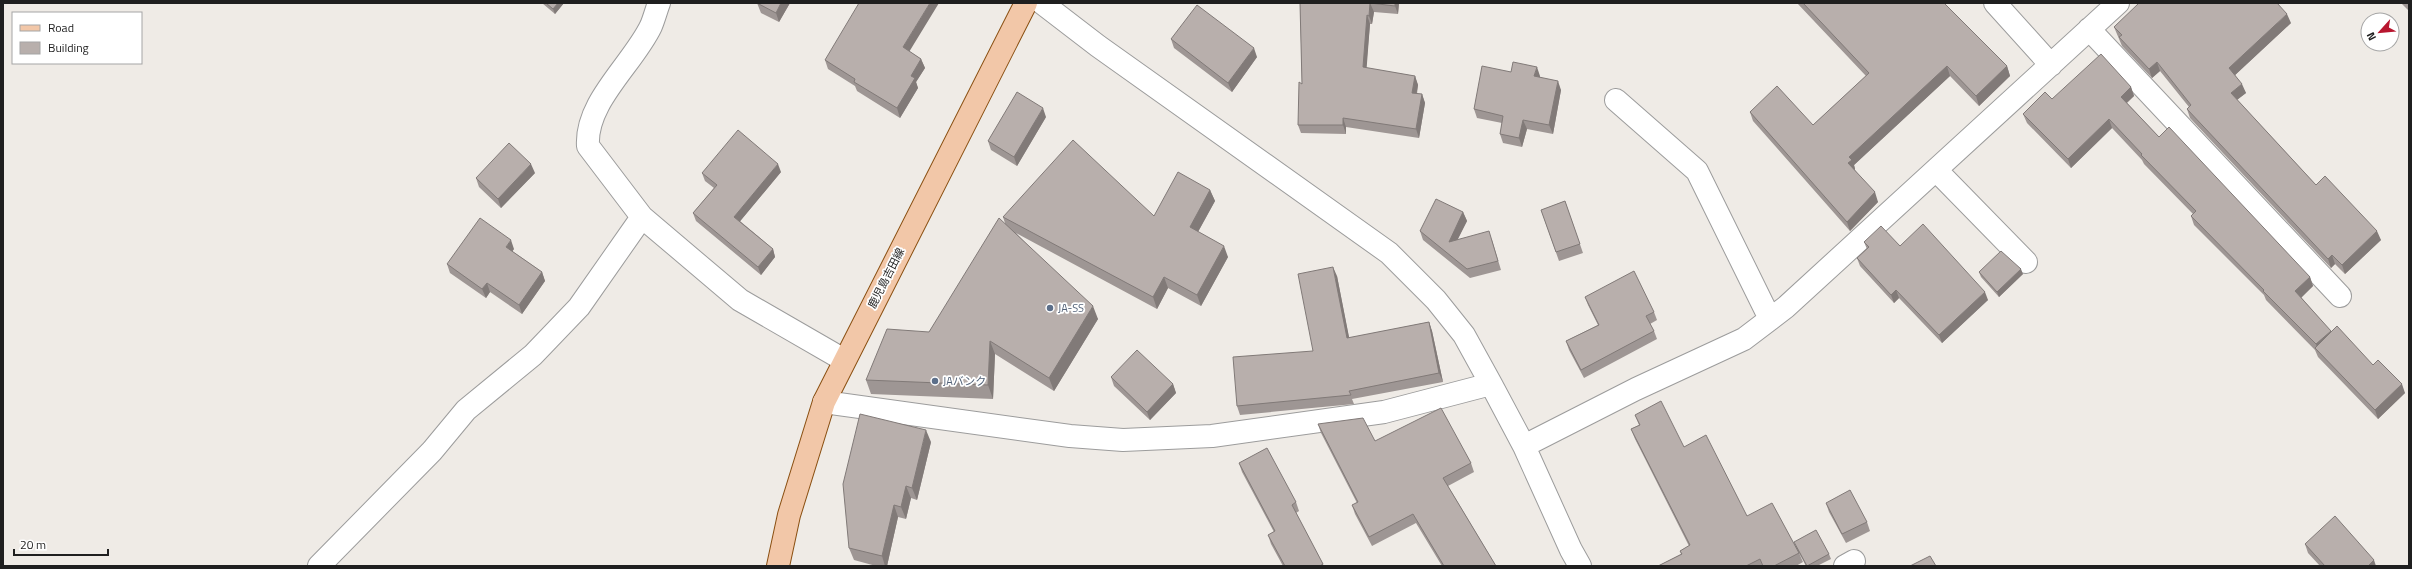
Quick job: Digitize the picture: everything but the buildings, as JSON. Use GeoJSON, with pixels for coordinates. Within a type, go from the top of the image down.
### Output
{"type":"FeatureCollection","features":[{"type":"Feature","properties":{"kind":"main road","name":"鹿児島吉田線"},"geometry":{"type":"LineString","coordinates":[[778,566],[789,515],[824,402],[1026,3]]}},
{"type":"Feature","properties":{"kind":"street"},"geometry":{"type":"LineString","coordinates":[[659,3],[651,27],[594,113],[587,132],[588,146],[642,217],[740,300],[844,360]]}},
{"type":"Feature","properties":{"kind":"street"},"geometry":{"type":"LineString","coordinates":[[1042,3],[1098,46],[1390,253],[1436,300],[1464,335],[1491,384],[1524,446],[1564,536],[1580,566]]}},
{"type":"Feature","properties":{"kind":"street"},"geometry":{"type":"LineString","coordinates":[[1995,3],[2051,65]]}},
{"type":"Feature","properties":{"kind":"street"},"geometry":{"type":"LineString","coordinates":[[1524,446],[1636,389],[1744,339],[1770,319],[1936,170],[2118,3]]}},
{"type":"Feature","properties":{"kind":"street"},"geometry":{"type":"LineString","coordinates":[[2090,29],[2340,296]]}},
{"type":"Feature","properties":{"kind":"street"},"geometry":{"type":"LineString","coordinates":[[1616,100],[1697,171],[1770,319]]}},
{"type":"Feature","properties":{"kind":"street"},"geometry":{"type":"LineString","coordinates":[[1936,170],[2026,262]]}},
{"type":"Feature","properties":{"kind":"street"},"geometry":{"type":"LineString","coordinates":[[320,566],[432,452],[466,410],[533,355],[579,307],[642,217]]}},
{"type":"Feature","properties":{"kind":"street"},"geometry":{"type":"LineString","coordinates":[[824,402],[1070,436],[1123,440],[1212,436],[1384,412],[1491,384]]}},
{"type":"Feature","properties":{"kind":"place","name":"JA-SS"},"geometry":{"type":"Point","coordinates":[1050,308]}},
{"type":"Feature","properties":{"kind":"place","name":"JAバンク"},"geometry":{"type":"Point","coordinates":[935,381]}}]}
